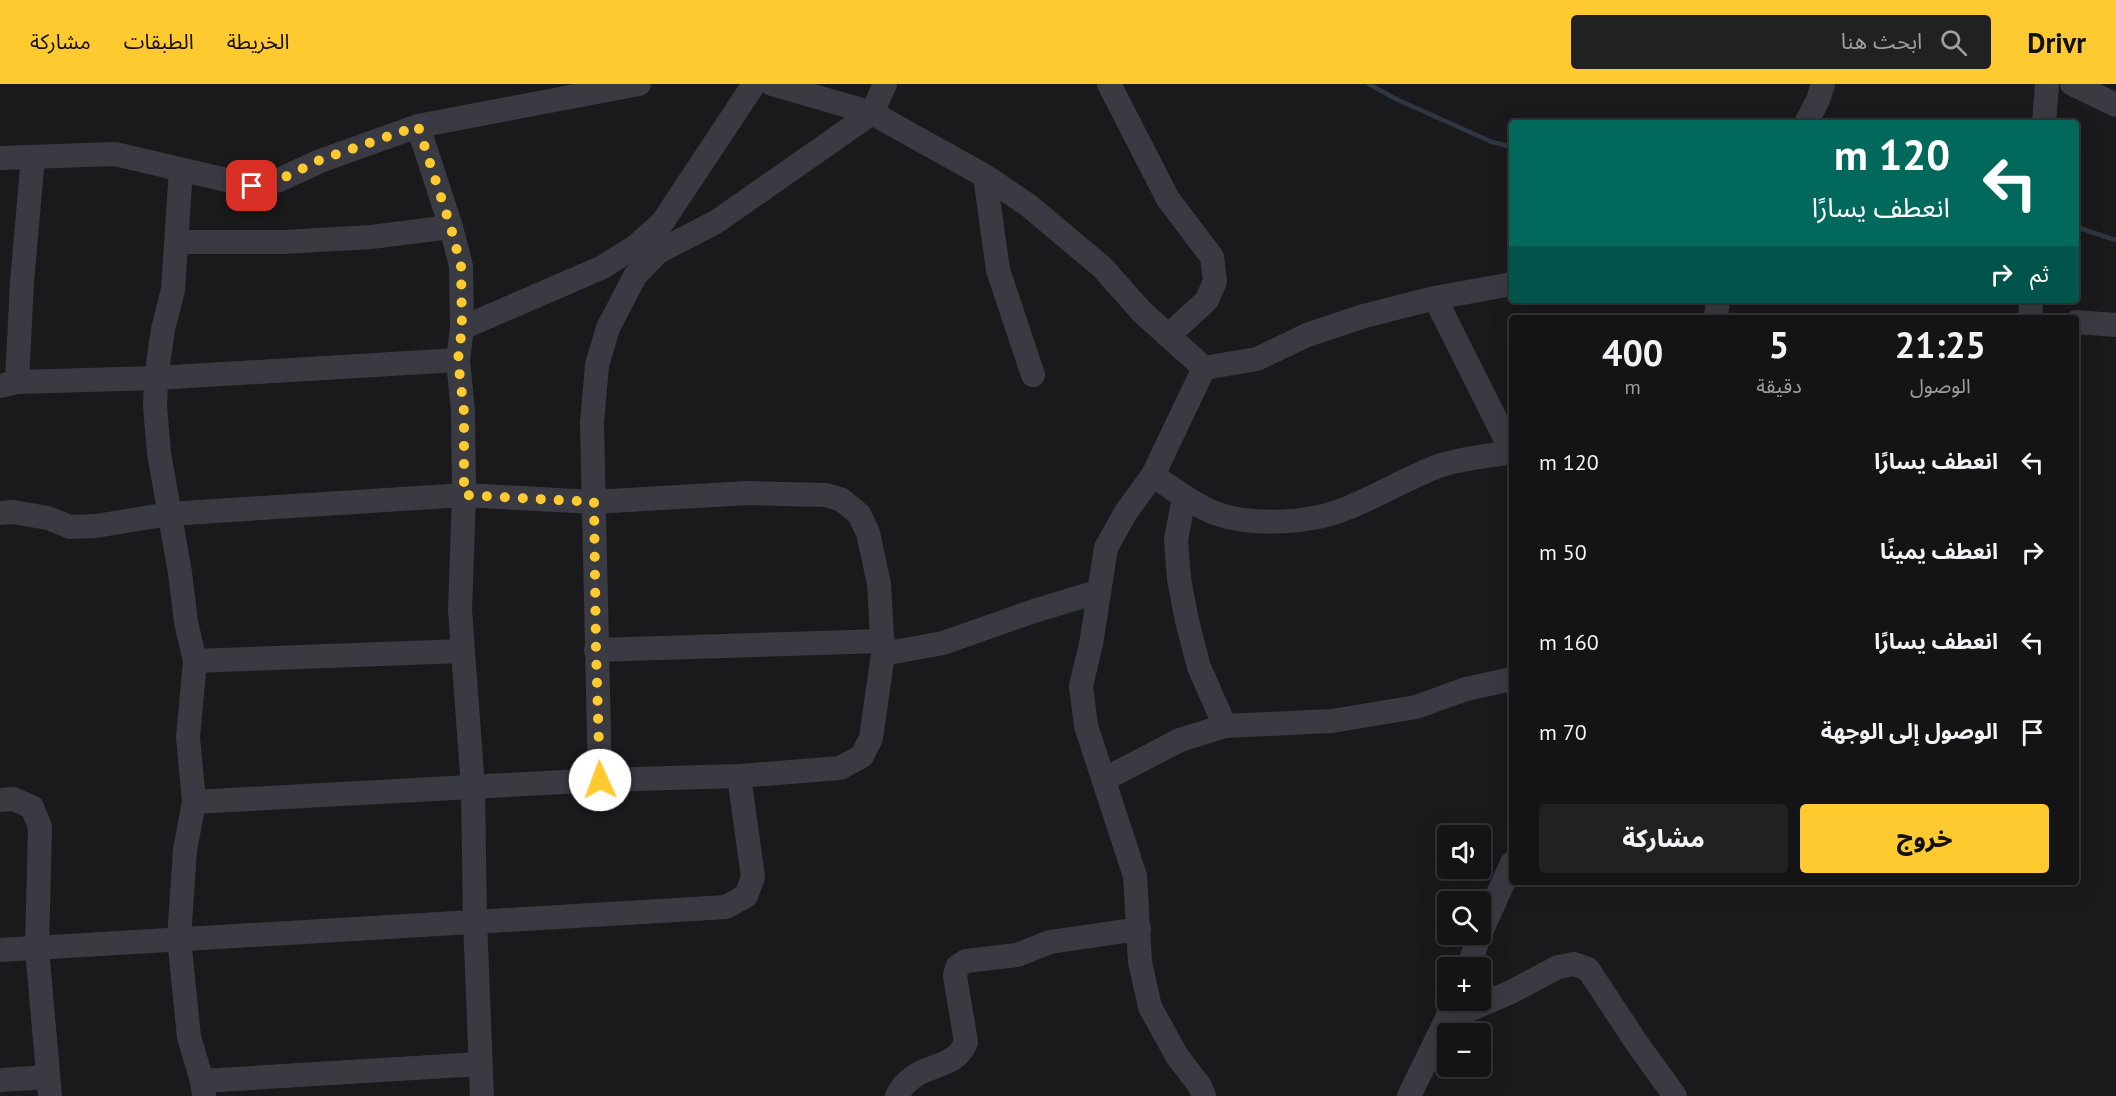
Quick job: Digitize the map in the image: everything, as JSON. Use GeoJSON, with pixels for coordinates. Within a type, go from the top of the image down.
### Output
{"type":"FeatureCollection","features":[{"type":"Feature","properties":{"kind":"street"},"geometry":{"type":"LineString","coordinates":[[0,158],[115,154],[252,186],[279,180],[320,160],[418,126],[639,84]]}},
{"type":"Feature","properties":{"kind":"street"},"geometry":{"type":"LineString","coordinates":[[600,780],[592,423],[597,365],[608,328],[647,249],[754,84]]}},
{"type":"Feature","properties":{"kind":"street"},"geometry":{"type":"LineString","coordinates":[[772,84],[872,113],[985,176],[1028,205],[1102,267],[1142,312],[1204,368]]}},
{"type":"Feature","properties":{"kind":"street"},"geometry":{"type":"LineString","coordinates":[[462,328],[603,267],[716,222],[872,113],[885,84]]}},
{"type":"Feature","properties":{"kind":"street"},"geometry":{"type":"LineString","coordinates":[[1109,84],[1168,199],[1212,257],[1215,281],[1207,300],[1168,336]]}},
{"type":"Feature","properties":{"kind":"street"},"geometry":{"type":"LineString","coordinates":[[1808,120],[1823,84]]}},
{"type":"Feature","properties":{"kind":"street"},"geometry":{"type":"LineString","coordinates":[[2044,120],[2047,84]]}},
{"type":"Feature","properties":{"kind":"street"},"geometry":{"type":"LineString","coordinates":[[2072,84],[2116,105]]}},
{"type":"Feature","properties":{"kind":"street"},"geometry":{"type":"LineString","coordinates":[[418,126],[461,266],[462,328],[458,360],[464,412],[464,495],[460,610],[472,788],[482,1096]]}},
{"type":"Feature","properties":{"kind":"street"},"geometry":{"type":"LineString","coordinates":[[33,157],[22,282],[9,384],[156,378],[458,360]]}},
{"type":"Feature","properties":{"kind":"street"},"geometry":{"type":"LineString","coordinates":[[181,170],[173,290],[163,329],[156,378],[155,406],[159,453],[180,573],[186,622],[195,661],[188,737],[194,802],[185,850],[179,938],[189,1037],[203,1088],[480,1064]]}},
{"type":"Feature","properties":{"kind":"street"},"geometry":{"type":"LineString","coordinates":[[985,176],[998,270],[1033,375]]}},
{"type":"Feature","properties":{"kind":"street"},"geometry":{"type":"LineString","coordinates":[[177,242],[284,242],[371,237],[451,228]]}},
{"type":"Feature","properties":{"kind":"street"},"geometry":{"type":"LineString","coordinates":[[1204,368],[1257,359],[1307,335],[1364,316],[1435,298],[1509,285]]}},
{"type":"Feature","properties":{"kind":"street"},"geometry":{"type":"LineString","coordinates":[[1435,298],[1509,446]]}},
{"type":"Feature","properties":{"kind":"street"},"geometry":{"type":"LineString","coordinates":[[2079,322],[2116,325]]}},
{"type":"Feature","properties":{"kind":"street"},"geometry":{"type":"LineString","coordinates":[[1204,368],[1153,475],[1126,512],[1106,548],[1082,686],[1086,726],[1135,876],[1140,962],[1150,1007],[1177,1056],[1200,1086],[1204,1096]]}},
{"type":"Feature","properties":{"kind":"street"},"geometry":{"type":"LineString","coordinates":[[1153,475],[1184,497],[1212,512],[1248,520],[1276,522],[1316,518],[1344,510],[1438,466],[1509,453]]}},
{"type":"Feature","properties":{"kind":"street"},"geometry":{"type":"LineString","coordinates":[[0,513],[13,512],[48,518],[70,527],[96,526],[169,514],[464,495],[594,502],[747,493],[826,495],[842,500],[859,513],[868,533],[879,584],[883,648],[871,738],[862,756],[840,768],[739,776],[600,780],[194,802]]}},
{"type":"Feature","properties":{"kind":"street"},"geometry":{"type":"LineString","coordinates":[[1184,497],[1176,540],[1179,579],[1199,667],[1225,726]]}},
{"type":"Feature","properties":{"kind":"street"},"geometry":{"type":"LineString","coordinates":[[596,650],[883,648],[943,643],[1097,592]]}},
{"type":"Feature","properties":{"kind":"street"},"geometry":{"type":"LineString","coordinates":[[195,661],[462,651]]}},
{"type":"Feature","properties":{"kind":"street"},"geometry":{"type":"LineString","coordinates":[[1105,779],[1180,740],[1225,726],[1332,722],[1416,707],[1466,689],[1509,680]]}},
{"type":"Feature","properties":{"kind":"street"},"geometry":{"type":"LineString","coordinates":[[0,950],[726,907],[746,896],[753,877],[739,776]]}},
{"type":"Feature","properties":{"kind":"street"},"geometry":{"type":"LineString","coordinates":[[0,800],[13,800],[32,807],[40,827],[38,949],[49,1086],[0,1080]]}},
{"type":"Feature","properties":{"kind":"street"},"geometry":{"type":"LineString","coordinates":[[1491,910],[1509,870]]}},
{"type":"Feature","properties":{"kind":"street"},"geometry":{"type":"LineString","coordinates":[[897,1096],[913,1075],[956,1058],[963,1051],[966,1042],[956,976],[957,967],[966,961],[1017,955],[1050,942],[1139,929]]}},
{"type":"Feature","properties":{"kind":"street"},"geometry":{"type":"LineString","coordinates":[[1491,998],[1511,992],[1558,967],[1574,964],[1588,969],[1675,1096]]}},
{"type":"Feature","properties":{"kind":"street"},"geometry":{"type":"LineString","coordinates":[[1409,1096],[1451,1011]]}},
{"type":"Feature","properties":{"kind":"waterway"},"geometry":{"type":"LineString","coordinates":[[1369,84],[1396,99],[1492,142],[1509,146]]}},
{"type":"Feature","properties":{"kind":"waterway"},"geometry":{"type":"LineString","coordinates":[[2079,228],[2116,240]]}},
{"type":"Feature","properties":{"kind":"route"},"geometry":{"type":"LineString","coordinates":[[252,186],[279,180],[320,160],[418,126],[461,266],[463,298],[458,360],[464,412],[464,495],[594,502],[600,780]]}}]}
